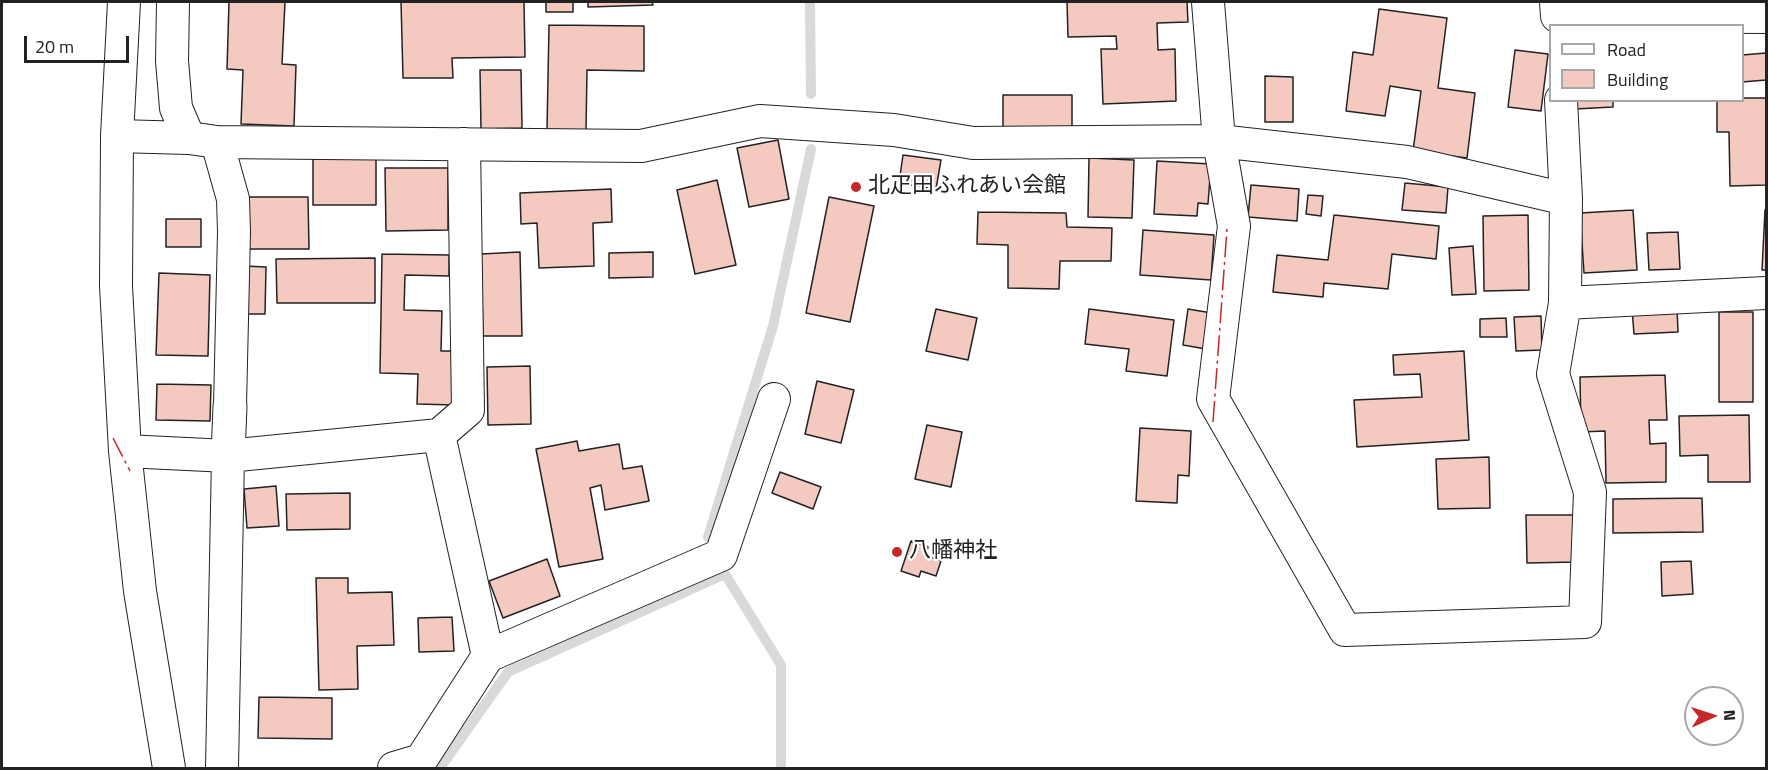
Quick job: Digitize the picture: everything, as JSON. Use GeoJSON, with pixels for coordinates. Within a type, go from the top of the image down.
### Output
{"type":"FeatureCollection","features":[{"type":"Feature","properties":{"kind":"street"},"geometry":{"type":"LineString","coordinates":[[124,2],[117,136],[116,286],[125,451],[140,591],[169,768]]}},
{"type":"Feature","properties":{"kind":"street"},"geometry":{"type":"LineString","coordinates":[[174,2],[172,61],[176,108],[203,140],[232,199],[234,232],[222,768]]}},
{"type":"Feature","properties":{"kind":"street"},"geometry":{"type":"LineString","coordinates":[[1208,2],[1220,141],[1234,226],[1213,399],[1345,630],[1586,622],[1590,492],[1553,374],[1565,303],[1566,199],[1561,102]]}},
{"type":"Feature","properties":{"kind":"street"},"geometry":{"type":"LineString","coordinates":[[1557,14],[1767,17]]}},
{"type":"Feature","properties":{"kind":"street"},"geometry":{"type":"LineString","coordinates":[[117,136],[203,140],[641,146],[760,121],[894,130],[973,142],[1220,141],[1407,162],[1566,199]]}},
{"type":"Feature","properties":{"kind":"street"},"geometry":{"type":"LineString","coordinates":[[125,451],[228,456],[439,435],[468,410],[464,144]]}},
{"type":"Feature","properties":{"kind":"street"},"geometry":{"type":"LineString","coordinates":[[1565,303],[1767,293]]}},
{"type":"Feature","properties":{"kind":"street"},"geometry":{"type":"LineString","coordinates":[[394,768],[421,760],[488,656],[721,555],[774,399]]}},
{"type":"Feature","properties":{"kind":"street"},"geometry":{"type":"LineString","coordinates":[[439,435],[488,656]]}},
{"type":"Feature","properties":{"kind":"building"},"geometry":{"type":"Polygon","coordinates":[[[229,2],[285,2],[282,64],[296,65],[294,126],[241,124],[243,70],[227,69],[229,2]]]}},
{"type":"Feature","properties":{"kind":"building"},"geometry":{"type":"Polygon","coordinates":[[[401,2],[524,2],[525,57],[452,58],[453,78],[403,78],[401,2]]]}},
{"type":"Feature","properties":{"kind":"building"},"geometry":{"type":"Polygon","coordinates":[[[546,2],[573,2],[573,12],[546,12],[546,2]]]}},
{"type":"Feature","properties":{"kind":"building"},"geometry":{"type":"Polygon","coordinates":[[[588,2],[652,2],[653,5],[588,7],[588,2]]]}},
{"type":"Feature","properties":{"kind":"building"},"geometry":{"type":"Polygon","coordinates":[[[1067,2],[1187,2],[1188,22],[1157,23],[1158,50],[1175,49],[1176,101],[1103,104],[1101,49],[1117,49],[1116,36],[1068,37],[1067,2]]]}},
{"type":"Feature","properties":{"kind":"building"},"geometry":{"type":"Polygon","coordinates":[[[1379,9],[1447,18],[1438,88],[1475,93],[1467,158],[1413,151],[1421,91],[1390,86],[1385,116],[1346,111],[1353,52],[1373,55],[1379,9]]]}},
{"type":"Feature","properties":{"kind":"building"},"geometry":{"type":"Polygon","coordinates":[[[549,25],[644,26],[644,71],[587,70],[586,130],[547,130],[549,25]]]}},
{"type":"Feature","properties":{"kind":"building"},"geometry":{"type":"Polygon","coordinates":[[[1515,50],[1548,54],[1541,111],[1508,107],[1515,50]]]}},
{"type":"Feature","properties":{"kind":"building"},"geometry":{"type":"Polygon","coordinates":[[[1766,53],[1766,80],[1744,82],[1744,55],[1766,53]]]}},
{"type":"Feature","properties":{"kind":"building"},"geometry":{"type":"Polygon","coordinates":[[[480,70],[521,70],[522,128],[481,129],[480,70]]]}},
{"type":"Feature","properties":{"kind":"building"},"geometry":{"type":"Polygon","coordinates":[[[1265,76],[1293,77],[1293,122],[1265,122],[1265,76]]]}},
{"type":"Feature","properties":{"kind":"building"},"geometry":{"type":"Polygon","coordinates":[[[1003,95],[1072,95],[1072,128],[1003,128],[1003,95]]]}},
{"type":"Feature","properties":{"kind":"building"},"geometry":{"type":"Polygon","coordinates":[[[1744,98],[1766,98],[1766,185],[1730,186],[1729,132],[1717,132],[1717,102],[1744,102],[1744,98]]]}},
{"type":"Feature","properties":{"kind":"building"},"geometry":{"type":"Polygon","coordinates":[[[1574,102],[1613,102],[1613,107],[1575,109],[1574,102]]]}},
{"type":"Feature","properties":{"kind":"building"},"geometry":{"type":"Polygon","coordinates":[[[778,140],[789,199],[749,207],[737,148],[778,140]]]}},
{"type":"Feature","properties":{"kind":"building"},"geometry":{"type":"Polygon","coordinates":[[[313,153],[376,153],[376,205],[313,205],[313,153]]]}},
{"type":"Feature","properties":{"kind":"building"},"geometry":{"type":"Polygon","coordinates":[[[903,155],[941,160],[936,189],[899,183],[903,155]]]}},
{"type":"Feature","properties":{"kind":"building"},"geometry":{"type":"Polygon","coordinates":[[[1089,158],[1134,160],[1132,218],[1088,217],[1089,158]]]}},
{"type":"Feature","properties":{"kind":"building"},"geometry":{"type":"Polygon","coordinates":[[[1157,161],[1211,164],[1208,204],[1198,203],[1197,216],[1154,214],[1157,161]]]}},
{"type":"Feature","properties":{"kind":"building"},"geometry":{"type":"Polygon","coordinates":[[[385,168],[448,168],[448,230],[386,231],[385,168]]]}},
{"type":"Feature","properties":{"kind":"building"},"geometry":{"type":"Polygon","coordinates":[[[717,180],[736,265],[695,274],[677,190],[717,180]]]}},
{"type":"Feature","properties":{"kind":"building"},"geometry":{"type":"Polygon","coordinates":[[[1405,183],[1448,187],[1446,213],[1402,210],[1405,183]]]}},
{"type":"Feature","properties":{"kind":"building"},"geometry":{"type":"Polygon","coordinates":[[[1251,185],[1299,189],[1297,221],[1248,217],[1251,185]]]}},
{"type":"Feature","properties":{"kind":"building"},"geometry":{"type":"Polygon","coordinates":[[[611,189],[612,222],[593,223],[594,266],[539,268],[537,223],[521,224],[520,193],[611,189]]]}},
{"type":"Feature","properties":{"kind":"building"},"geometry":{"type":"Polygon","coordinates":[[[1308,195],[1323,196],[1321,216],[1306,214],[1308,195]]]}},
{"type":"Feature","properties":{"kind":"building"},"geometry":{"type":"Polygon","coordinates":[[[246,197],[308,197],[309,249],[246,249],[246,197]]]}},
{"type":"Feature","properties":{"kind":"building"},"geometry":{"type":"Polygon","coordinates":[[[829,197],[874,206],[850,322],[806,313],[829,197]]]}},
{"type":"Feature","properties":{"kind":"building"},"geometry":{"type":"Polygon","coordinates":[[[1633,210],[1637,270],[1584,273],[1580,213],[1633,210]]]}},
{"type":"Feature","properties":{"kind":"building"},"geometry":{"type":"Polygon","coordinates":[[[1765,210],[1766,270],[1762,270],[1765,210]]]}},
{"type":"Feature","properties":{"kind":"building"},"geometry":{"type":"Polygon","coordinates":[[[978,212],[1066,213],[1067,227],[1112,228],[1111,261],[1060,261],[1059,289],[1008,288],[1008,245],[977,244],[978,212]]]}},
{"type":"Feature","properties":{"kind":"building"},"geometry":{"type":"Polygon","coordinates":[[[1334,215],[1439,226],[1436,259],[1392,254],[1388,289],[1324,283],[1323,297],[1273,292],[1277,255],[1328,260],[1334,215]]]}},
{"type":"Feature","properties":{"kind":"building"},"geometry":{"type":"Polygon","coordinates":[[[1528,215],[1529,290],[1484,291],[1483,216],[1528,215]]]}},
{"type":"Feature","properties":{"kind":"building"},"geometry":{"type":"Polygon","coordinates":[[[166,219],[201,219],[201,247],[166,247],[166,219]]]}},
{"type":"Feature","properties":{"kind":"building"},"geometry":{"type":"Polygon","coordinates":[[[1143,230],[1214,235],[1211,280],[1140,275],[1143,230]]]}},
{"type":"Feature","properties":{"kind":"building"},"geometry":{"type":"Polygon","coordinates":[[[1678,232],[1680,269],[1649,270],[1647,233],[1678,232]]]}},
{"type":"Feature","properties":{"kind":"building"},"geometry":{"type":"Polygon","coordinates":[[[1473,246],[1476,294],[1452,295],[1449,248],[1473,246]]]}},
{"type":"Feature","properties":{"kind":"building"},"geometry":{"type":"Polygon","coordinates":[[[520,252],[522,336],[483,336],[481,254],[520,252]]]}},
{"type":"Feature","properties":{"kind":"building"},"geometry":{"type":"Polygon","coordinates":[[[653,252],[653,277],[609,278],[609,253],[653,252]]]}},
{"type":"Feature","properties":{"kind":"building"},"geometry":{"type":"Polygon","coordinates":[[[382,254],[449,255],[449,276],[405,275],[404,310],[442,311],[441,351],[456,351],[455,405],[417,404],[418,374],[380,373],[382,254]]]}},
{"type":"Feature","properties":{"kind":"building"},"geometry":{"type":"Polygon","coordinates":[[[375,258],[375,303],[277,303],[276,259],[375,258]]]}},
{"type":"Feature","properties":{"kind":"building"},"geometry":{"type":"Polygon","coordinates":[[[245,266],[266,267],[265,314],[245,314],[245,266]]]}},
{"type":"Feature","properties":{"kind":"building"},"geometry":{"type":"Polygon","coordinates":[[[159,273],[210,275],[208,356],[156,355],[159,273]]]}},
{"type":"Feature","properties":{"kind":"building"},"geometry":{"type":"Polygon","coordinates":[[[1677,307],[1678,332],[1634,334],[1632,309],[1677,307]]]}},
{"type":"Feature","properties":{"kind":"building"},"geometry":{"type":"Polygon","coordinates":[[[936,309],[977,318],[968,360],[926,351],[936,309]]]}},
{"type":"Feature","properties":{"kind":"building"},"geometry":{"type":"Polygon","coordinates":[[[1089,309],[1174,320],[1167,376],[1126,371],[1129,349],[1085,344],[1089,309]]]}},
{"type":"Feature","properties":{"kind":"building"},"geometry":{"type":"Polygon","coordinates":[[[1188,309],[1212,313],[1206,349],[1183,345],[1188,309]]]}},
{"type":"Feature","properties":{"kind":"building"},"geometry":{"type":"Polygon","coordinates":[[[1719,312],[1753,312],[1753,402],[1719,402],[1719,312]]]}},
{"type":"Feature","properties":{"kind":"building"},"geometry":{"type":"Polygon","coordinates":[[[1541,316],[1542,350],[1516,351],[1514,317],[1541,316]]]}},
{"type":"Feature","properties":{"kind":"building"},"geometry":{"type":"Polygon","coordinates":[[[1506,318],[1507,337],[1480,337],[1480,319],[1506,318]]]}},
{"type":"Feature","properties":{"kind":"building"},"geometry":{"type":"Polygon","coordinates":[[[1464,351],[1469,440],[1357,447],[1354,400],[1422,397],[1420,374],[1394,375],[1393,355],[1464,351]]]}},
{"type":"Feature","properties":{"kind":"building"},"geometry":{"type":"Polygon","coordinates":[[[530,366],[531,424],[488,425],[487,367],[530,366]]]}},
{"type":"Feature","properties":{"kind":"building"},"geometry":{"type":"Polygon","coordinates":[[[1665,375],[1667,420],[1649,420],[1650,444],[1666,443],[1666,482],[1606,483],[1605,431],[1581,432],[1580,377],[1665,375]]]}},
{"type":"Feature","properties":{"kind":"building"},"geometry":{"type":"Polygon","coordinates":[[[817,381],[854,390],[841,443],[805,434],[817,381]]]}},
{"type":"Feature","properties":{"kind":"building"},"geometry":{"type":"Polygon","coordinates":[[[157,384],[211,385],[210,421],[156,420],[157,384]]]}},
{"type":"Feature","properties":{"kind":"building"},"geometry":{"type":"Polygon","coordinates":[[[1749,415],[1750,482],[1708,482],[1708,455],[1680,456],[1679,416],[1749,415]]]}},
{"type":"Feature","properties":{"kind":"building"},"geometry":{"type":"Polygon","coordinates":[[[927,425],[962,432],[951,487],[915,479],[927,425]]]}},
{"type":"Feature","properties":{"kind":"building"},"geometry":{"type":"Polygon","coordinates":[[[1140,428],[1191,431],[1189,476],[1178,475],[1177,503],[1136,501],[1140,428]]]}},
{"type":"Feature","properties":{"kind":"building"},"geometry":{"type":"Polygon","coordinates":[[[577,441],[579,451],[619,444],[623,469],[642,466],[649,501],[605,510],[601,485],[590,488],[603,559],[559,567],[536,449],[577,441]]]}},
{"type":"Feature","properties":{"kind":"building"},"geometry":{"type":"Polygon","coordinates":[[[1489,457],[1490,508],[1438,509],[1436,459],[1489,457]]]}},
{"type":"Feature","properties":{"kind":"building"},"geometry":{"type":"Polygon","coordinates":[[[780,472],[821,487],[813,509],[772,493],[780,472]]]}},
{"type":"Feature","properties":{"kind":"building"},"geometry":{"type":"Polygon","coordinates":[[[276,486],[279,526],[247,528],[244,489],[276,486]]]}},
{"type":"Feature","properties":{"kind":"building"},"geometry":{"type":"Polygon","coordinates":[[[350,493],[350,529],[287,530],[286,494],[350,493]]]}},
{"type":"Feature","properties":{"kind":"building"},"geometry":{"type":"Polygon","coordinates":[[[1702,498],[1703,532],[1613,533],[1613,499],[1702,498]]]}},
{"type":"Feature","properties":{"kind":"building"},"geometry":{"type":"Polygon","coordinates":[[[1526,515],[1576,515],[1577,562],[1527,563],[1526,515]]]}},
{"type":"Feature","properties":{"kind":"building"},"geometry":{"type":"Polygon","coordinates":[[[911,541],[928,547],[926,555],[941,561],[936,576],[921,571],[919,577],[901,571],[911,541]]]}},
{"type":"Feature","properties":{"kind":"building"},"geometry":{"type":"Polygon","coordinates":[[[547,559],[560,596],[503,618],[489,581],[547,559]]]}},
{"type":"Feature","properties":{"kind":"building"},"geometry":{"type":"Polygon","coordinates":[[[1691,561],[1693,594],[1662,596],[1661,562],[1691,561]]]}},
{"type":"Feature","properties":{"kind":"building"},"geometry":{"type":"Polygon","coordinates":[[[316,578],[348,578],[348,593],[392,592],[394,645],[357,646],[358,689],[319,690],[316,578]]]}},
{"type":"Feature","properties":{"kind":"building"},"geometry":{"type":"Polygon","coordinates":[[[452,617],[454,651],[419,652],[418,618],[452,617]]]}},
{"type":"Feature","properties":{"kind":"building"},"geometry":{"type":"Polygon","coordinates":[[[259,697],[332,698],[332,739],[258,738],[259,697]]]}},
{"type":"Feature","properties":{"kind":"waterway"},"geometry":{"type":"LineString","coordinates":[[810,2],[811,94]]}},
{"type":"Feature","properties":{"kind":"waterway"},"geometry":{"type":"LineString","coordinates":[[708,537],[773,326],[811,149]]}},
{"type":"Feature","properties":{"kind":"waterway"},"geometry":{"type":"LineString","coordinates":[[440,768],[508,672],[725,574],[781,665],[781,768]]}},
{"type":"Feature","properties":{"kind":"power"},"geometry":{"type":"LineString","coordinates":[[1213,422],[1227,229]]}},
{"type":"Feature","properties":{"kind":"power"},"geometry":{"type":"LineString","coordinates":[[113,438],[130,471]]}},
{"type":"Feature","properties":{"kind":"place","name":"北疋田ふれあい会館"},"geometry":{"type":"Point","coordinates":[856,187]}},
{"type":"Feature","properties":{"kind":"place","name":"八幡神社"},"geometry":{"type":"Point","coordinates":[897,552]}}]}
